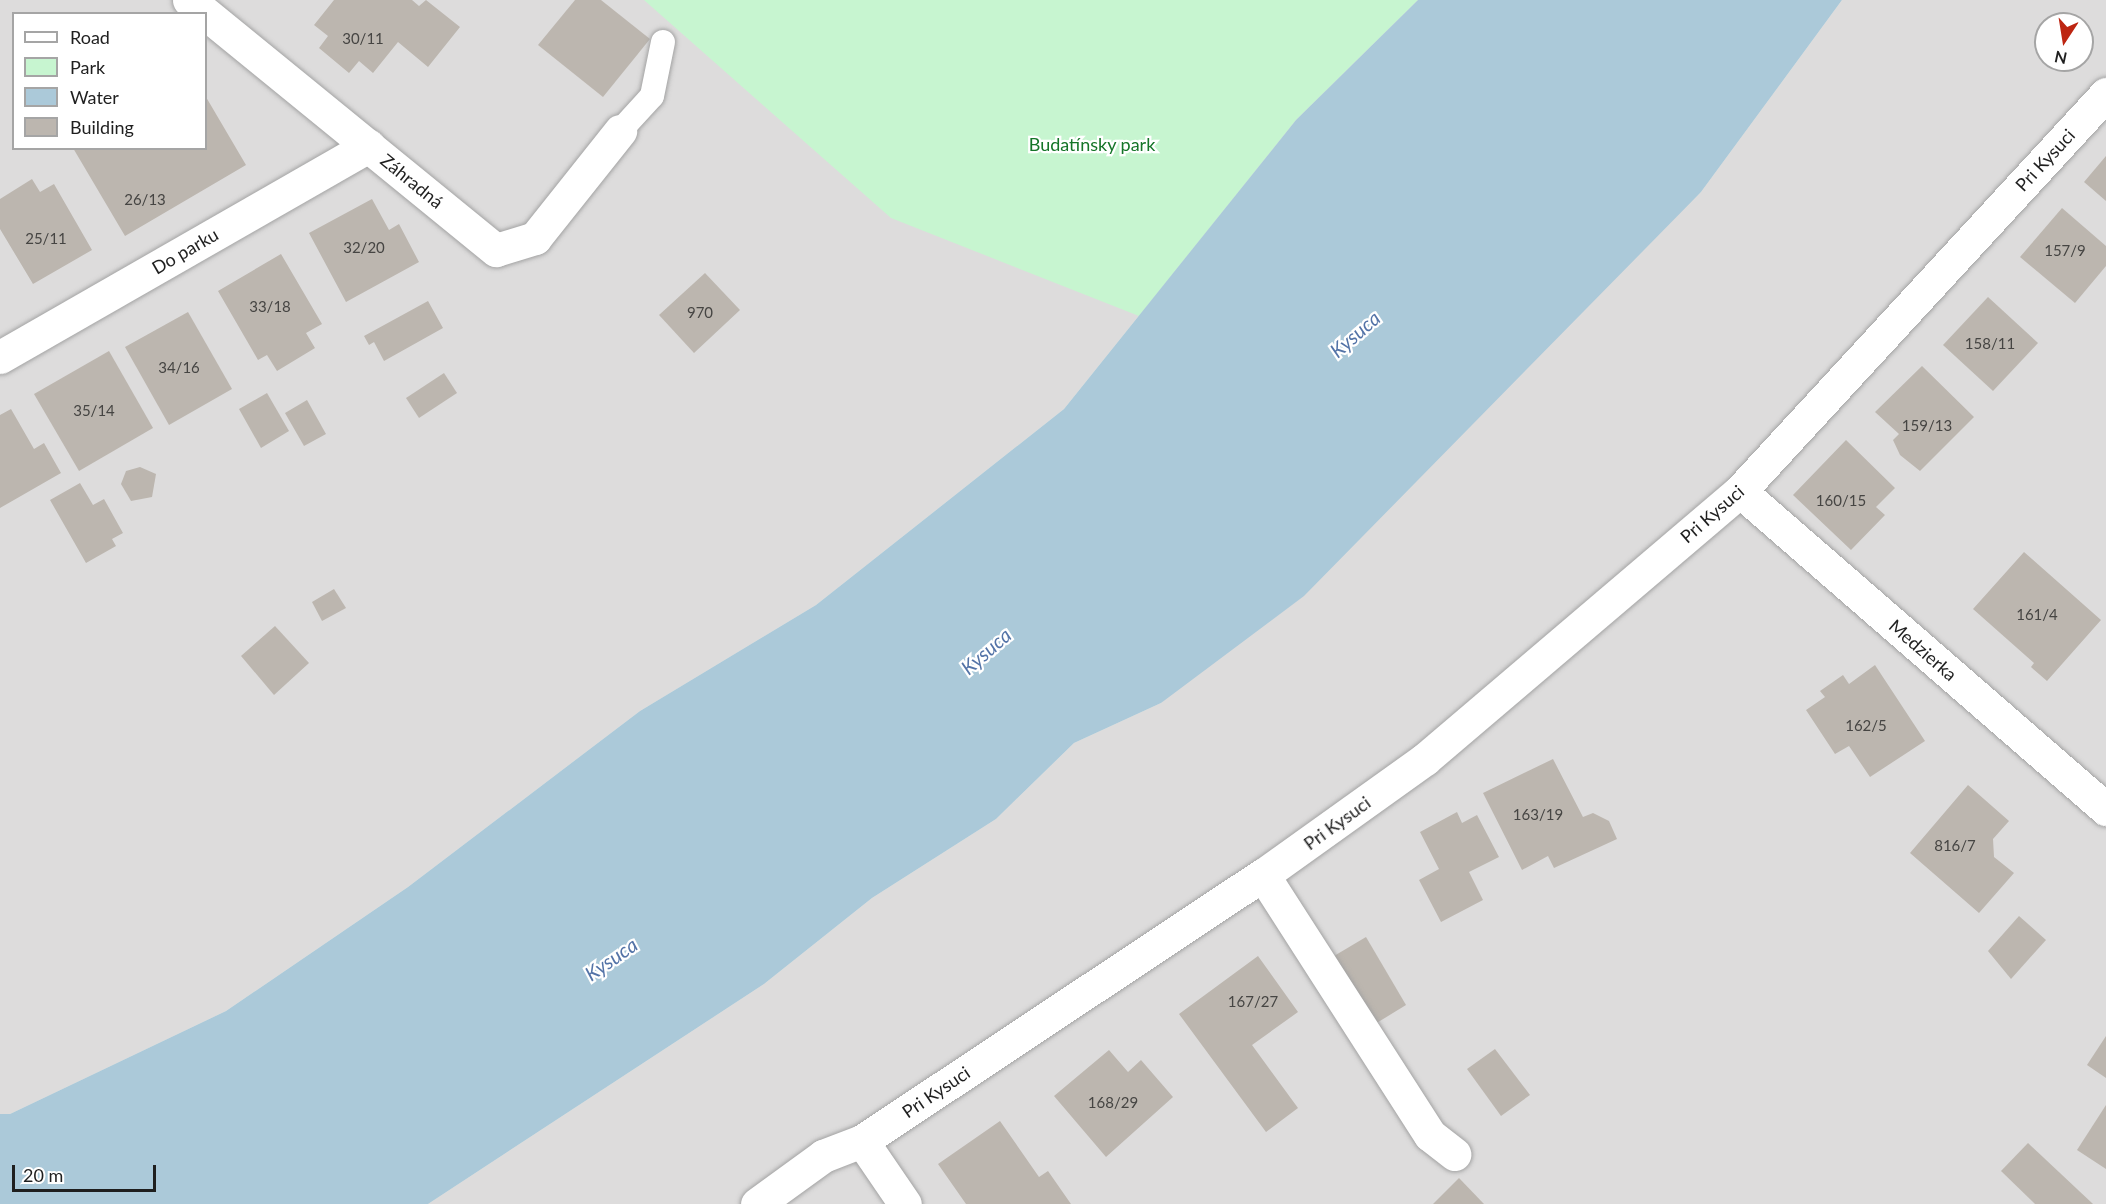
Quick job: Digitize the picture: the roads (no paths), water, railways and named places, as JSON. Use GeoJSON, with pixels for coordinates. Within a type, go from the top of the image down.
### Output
{"type":"FeatureCollection","features":[{"type":"Feature","properties":{"kind":"street","name":"Záhradná"},"geometry":{"type":"LineString","coordinates":[[189,0],[204,12]]}},
{"type":"Feature","properties":{"kind":"street","name":"Záhradná"},"geometry":{"type":"LineString","coordinates":[[207,15],[496,250],[535,238],[620,131]]}},
{"type":"Feature","properties":{"kind":"street","name":"Pri Kysuci"},"geometry":{"type":"LineString","coordinates":[[757,1204],[823,1156],[862,1141],[1263,875],[1425,759],[1740,491],[2106,94]]}},
{"type":"Feature","properties":{"kind":"street","name":"Do parku"},"geometry":{"type":"LineString","coordinates":[[0,357],[369,146]]}},
{"type":"Feature","properties":{"kind":"street","name":"Medzierka"},"geometry":{"type":"LineString","coordinates":[[1740,491],[2106,809]]}},
{"type":"Feature","properties":{"kind":"street"},"geometry":{"type":"LineString","coordinates":[[1263,875],[1430,1136],[1454,1154]]}},
{"type":"Feature","properties":{"kind":"street"},"geometry":{"type":"LineString","coordinates":[[862,1141],[905,1204]]}},
{"type":"Feature","properties":{"kind":"lane"},"geometry":{"type":"LineString","coordinates":[[620,131],[652,96],[663,42]]}},
{"type":"Feature","properties":{"kind":"water","name":"Kysuca"},"geometry":{"type":"Polygon","coordinates":[[[1418,0],[1842,0],[1701,192],[1304,596],[1161,703],[1074,743],[996,819],[872,898],[764,984],[428,1204],[0,1204],[0,1114],[10,1114],[226,1011],[408,887],[640,711],[816,605],[1064,409],[1296,120],[1418,0]]]}},
{"type":"Feature","properties":{"kind":"park label","name":"Budatínsky park"},"geometry":{"type":"Point","coordinates":[1092,144]}}]}
